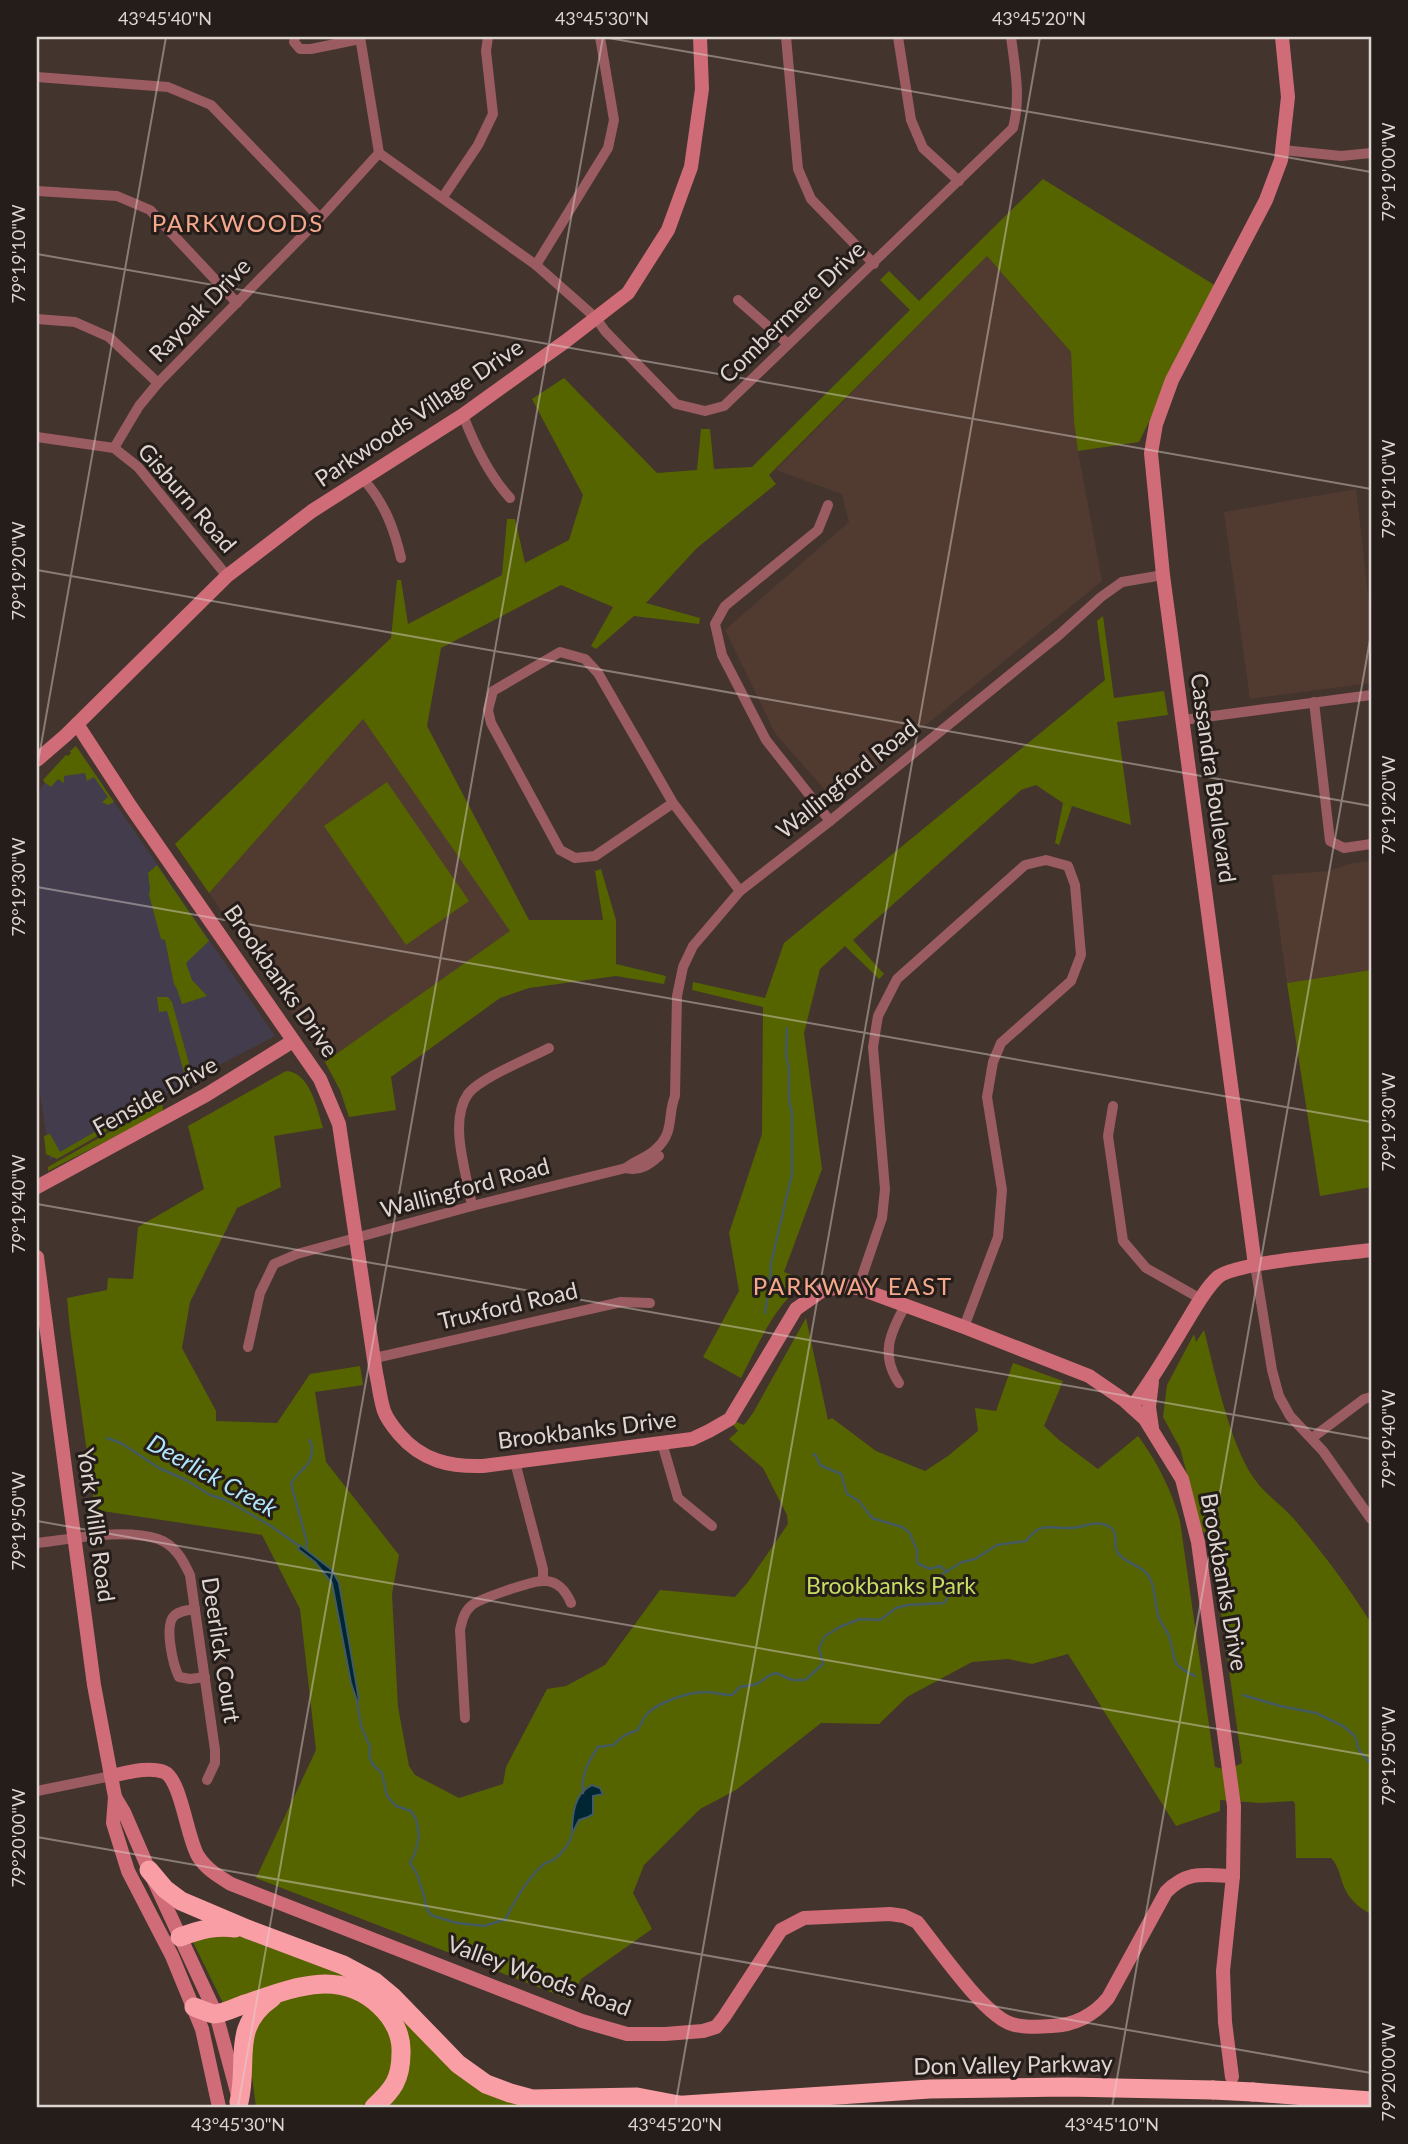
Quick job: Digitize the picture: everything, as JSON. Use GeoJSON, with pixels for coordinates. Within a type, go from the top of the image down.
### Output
{"type":"FeatureCollection","features":[{"type":"Feature","properties":{"kind":"highway"},"geometry":{"type":"LineString","coordinates":[[149,1870],[165,1889],[181,1901],[343,1965],[375,1982],[458,2064],[486,2084],[532,2099],[637,2097],[679,2105]]}},
{"type":"Feature","properties":{"kind":"highway"},"geometry":{"type":"LineString","coordinates":[[175,1944],[208,1928],[225,1926],[247,1929]]}},
{"type":"Feature","properties":{"kind":"highway"},"geometry":{"type":"LineString","coordinates":[[194,2007],[216,2014],[285,1990],[318,1983],[348,1987],[374,2000],[386,2012],[401,2039],[401,2069],[392,2091],[374,2107]]}},
{"type":"Feature","properties":{"kind":"highway"},"geometry":{"type":"LineString","coordinates":[[240,2104],[244,2083],[243,2041],[247,2026],[254,2013],[285,1990]]}},
{"type":"Feature","properties":{"kind":"highway","name":"Don Valley Parkway"},"geometry":{"type":"LineString","coordinates":[[656,2107],[930,2089],[1067,2087],[1213,2090],[1371,2101]]}},
{"type":"Feature","properties":{"kind":"street"},"geometry":{"type":"LineString","coordinates":[[295,37],[293,42],[300,49],[355,40],[358,37],[379,153]]}},
{"type":"Feature","properties":{"kind":"street"},"geometry":{"type":"LineString","coordinates":[[443,197],[478,145],[493,114],[486,51],[488,37]]}},
{"type":"Feature","properties":{"kind":"street"},"geometry":{"type":"LineString","coordinates":[[536,265],[608,148],[614,120],[600,37]]}},
{"type":"Feature","properties":{"kind":"street","name":"Parkwoods Village Drive"},"geometry":{"type":"LineString","coordinates":[[37,761],[228,576],[312,511],[463,415],[628,293],[668,230],[691,167],[702,89],[700,37]]}},
{"type":"Feature","properties":{"kind":"street"},"geometry":{"type":"LineString","coordinates":[[786,37],[798,169],[811,199],[874,264]]}},
{"type":"Feature","properties":{"kind":"street"},"geometry":{"type":"LineString","coordinates":[[898,37],[911,120],[923,148],[959,181]]}},
{"type":"Feature","properties":{"kind":"street","name":"Combermere Drive"},"geometry":{"type":"LineString","coordinates":[[379,153],[536,265],[596,318],[605,331],[676,404],[705,411],[724,406],[1013,128],[1017,84],[1011,37]]}},
{"type":"Feature","properties":{"kind":"street","name":"Cassandra Boulevard"},"geometry":{"type":"LineString","coordinates":[[1282,37],[1288,97],[1283,150],[1266,200],[1172,380],[1156,424],[1152,453],[1163,575],[1255,1265],[1272,1370],[1279,1396],[1290,1416],[1312,1438],[1371,1519]]}},
{"type":"Feature","properties":{"kind":"street"},"geometry":{"type":"LineString","coordinates":[[37,77],[169,87],[211,105],[320,218]]}},
{"type":"Feature","properties":{"kind":"street"},"geometry":{"type":"LineString","coordinates":[[1283,150],[1341,156],[1371,153]]}},
{"type":"Feature","properties":{"kind":"street","name":"Rayoak Drive"},"geometry":{"type":"LineString","coordinates":[[114,448],[139,406],[158,383],[320,218],[379,153]]}},
{"type":"Feature","properties":{"kind":"street"},"geometry":{"type":"LineString","coordinates":[[37,191],[117,196],[150,210],[237,303]]}},
{"type":"Feature","properties":{"kind":"street"},"geometry":{"type":"LineString","coordinates":[[738,300],[787,343]]}},
{"type":"Feature","properties":{"kind":"street"},"geometry":{"type":"LineString","coordinates":[[37,319],[75,322],[109,337],[158,383]]}},
{"type":"Feature","properties":{"kind":"street"},"geometry":{"type":"LineString","coordinates":[[463,415],[471,436],[497,484],[510,498]]}},
{"type":"Feature","properties":{"kind":"street"},"geometry":{"type":"LineString","coordinates":[[37,437],[114,448]]}},
{"type":"Feature","properties":{"kind":"street","name":"Gisburn Road"},"geometry":{"type":"LineString","coordinates":[[114,448],[138,467],[228,576]]}},
{"type":"Feature","properties":{"kind":"street"},"geometry":{"type":"LineString","coordinates":[[363,479],[377,494],[383,506],[394,530],[401,558]]}},
{"type":"Feature","properties":{"kind":"street"},"geometry":{"type":"LineString","coordinates":[[828,505],[818,530],[725,606],[715,624],[722,655],[765,740],[830,821]]}},
{"type":"Feature","properties":{"kind":"street","name":"Wallingford Road"},"geometry":{"type":"LineString","coordinates":[[248,1347],[260,1293],[274,1264],[297,1254],[472,1206],[626,1168],[659,1147],[671,1126],[675,1096],[677,996],[683,967],[693,946],[740,891],[1059,635],[1101,597],[1122,582],[1163,575]]}},
{"type":"Feature","properties":{"kind":"street"},"geometry":{"type":"LineString","coordinates":[[673,803],[595,856],[575,858],[560,850],[491,723],[488,710],[493,691],[560,652],[585,659],[598,673],[673,803],[740,891]]}},
{"type":"Feature","properties":{"kind":"street"},"geometry":{"type":"LineString","coordinates":[[1183,720],[1371,695]]}},
{"type":"Feature","properties":{"kind":"street"},"geometry":{"type":"LineString","coordinates":[[1314,702],[1330,841],[1344,848],[1371,844]]}},
{"type":"Feature","properties":{"kind":"street","name":"Brookbanks Drive"},"geometry":{"type":"LineString","coordinates":[[77,724],[131,807],[320,1079],[339,1124],[385,1413],[413,1448],[448,1465],[483,1466],[692,1439],[730,1419],[796,1309],[823,1290],[846,1286],[964,1327],[1089,1377],[1132,1407],[1152,1429],[1182,1479],[1198,1542],[1234,1806],[1233,1876],[1223,1971],[1225,2022],[1232,2077]]}},
{"type":"Feature","properties":{"kind":"street"},"geometry":{"type":"LineString","coordinates":[[858,1288],[882,1218],[885,1189],[873,1047],[878,1016],[897,979],[1025,865],[1046,859],[1068,866],[1075,885],[1082,955],[1071,981],[1002,1043],[993,1062],[987,1097],[1002,1191],[998,1237],[964,1327]]}},
{"type":"Feature","properties":{"kind":"street","name":"Fenside Drive"},"geometry":{"type":"LineString","coordinates":[[37,1187],[206,1095],[293,1041]]}},
{"type":"Feature","properties":{"kind":"street"},"geometry":{"type":"LineString","coordinates":[[472,1206],[459,1136],[459,1113],[469,1093],[484,1082],[550,1048]]}},
{"type":"Feature","properties":{"kind":"street"},"geometry":{"type":"LineString","coordinates":[[1113,1106],[1108,1136],[1122,1241],[1146,1268],[1201,1299]]}},
{"type":"Feature","properties":{"kind":"street"},"geometry":{"type":"LineString","coordinates":[[1132,1407],[1201,1299],[1219,1276],[1255,1265],[1371,1250]]}},
{"type":"Feature","properties":{"kind":"street","name":"York Mills Road"},"geometry":{"type":"LineString","coordinates":[[37,1257],[94,1685],[114,1797],[113,1824],[128,1871],[216,2014],[240,2104]]}},
{"type":"Feature","properties":{"kind":"street","name":"Truxford Road"},"geometry":{"type":"LineString","coordinates":[[375,1358],[621,1302],[650,1303]]}},
{"type":"Feature","properties":{"kind":"street"},"geometry":{"type":"LineString","coordinates":[[899,1383],[889,1366],[887,1355],[905,1306]]}},
{"type":"Feature","properties":{"kind":"street"},"geometry":{"type":"LineString","coordinates":[[1152,1429],[1149,1398],[1153,1377]]}},
{"type":"Feature","properties":{"kind":"street"},"geometry":{"type":"LineString","coordinates":[[1312,1438],[1371,1396]]}},
{"type":"Feature","properties":{"kind":"street"},"geometry":{"type":"LineString","coordinates":[[662,1443],[678,1498],[712,1526]]}},
{"type":"Feature","properties":{"kind":"street"},"geometry":{"type":"LineString","coordinates":[[515,1462],[544,1569],[542,1581]]}},
{"type":"Feature","properties":{"kind":"street","name":"Deerlick Court"},"geometry":{"type":"LineString","coordinates":[[37,1543],[118,1535],[159,1540],[183,1558],[190,1575],[215,1751],[215,1763],[208,1780]]}},
{"type":"Feature","properties":{"kind":"street"},"geometry":{"type":"LineString","coordinates":[[465,1718],[460,1630],[468,1608],[478,1600],[542,1581],[563,1588],[571,1603]]}},
{"type":"Feature","properties":{"kind":"street"},"geometry":{"type":"LineString","coordinates":[[195,1609],[180,1612],[172,1617],[169,1625],[174,1667],[179,1676],[190,1679],[205,1677]]}},
{"type":"Feature","properties":{"kind":"street","name":"Valley Woods Road"},"geometry":{"type":"LineString","coordinates":[[111,1776],[152,1771],[163,1771],[169,1775],[177,1787],[190,1840],[199,1858],[211,1872],[231,1884],[582,2021],[627,2035],[703,2031],[716,2027],[781,1930],[804,1918],[890,1914],[918,1922],[993,2014],[1011,2024],[1034,2027],[1064,2025],[1086,2018],[1098,2010],[1108,1998],[1166,1892],[1177,1880],[1191,1875],[1233,1876]]}},
{"type":"Feature","properties":{"kind":"street"},"geometry":{"type":"LineString","coordinates":[[37,1791],[111,1776]]}},
{"type":"Feature","properties":{"kind":"street","name":"York Mills Road"},"geometry":{"type":"LineString","coordinates":[[114,1797],[124,1812],[149,1870],[175,1944],[207,2046],[219,2107]]}},
{"type":"Feature","properties":{"kind":"shaded area"},"geometry":{"type":"Polygon","coordinates":[[[987,256],[1071,352],[1074,422],[1102,581],[834,800],[775,733],[725,630],[849,522],[842,494],[776,470],[987,256]]]}},
{"type":"Feature","properties":{"kind":"shaded area"},"geometry":{"type":"Polygon","coordinates":[[[1356,489],[1371,620],[1371,683],[1250,699],[1224,512],[1356,489]]]}},
{"type":"Feature","properties":{"kind":"shaded area"},"geometry":{"type":"Polygon","coordinates":[[[363,719],[511,931],[325,1062],[209,893],[363,719]]]}},
{"type":"Feature","properties":{"kind":"shaded area"},"geometry":{"type":"Polygon","coordinates":[[[78,749],[275,1036],[50,1160],[37,1073],[37,793],[48,778],[78,749]]]}},
{"type":"Feature","properties":{"kind":"shaded area"},"geometry":{"type":"Polygon","coordinates":[[[1371,861],[1371,970],[1287,983],[1272,875],[1328,871],[1353,863],[1371,861]]]}},
{"type":"Feature","properties":{"kind":"green space"},"geometry":{"type":"Polygon","coordinates":[[[1043,179],[1216,286],[1139,442],[1078,451],[1071,352],[987,256],[769,475],[776,484],[697,548],[646,603],[700,618],[699,624],[634,616],[596,649],[591,646],[613,607],[561,585],[441,648],[427,726],[529,920],[603,920],[595,871],[601,869],[616,920],[616,964],[666,976],[664,984],[616,976],[529,988],[500,998],[391,1077],[396,1110],[349,1117],[340,1090],[325,1062],[510,931],[363,719],[209,893],[175,844],[391,638],[397,580],[401,580],[408,624],[502,575],[507,519],[515,519],[525,563],[569,540],[583,495],[532,399],[564,378],[657,473],[697,470],[701,429],[710,429],[714,469],[752,467],[910,310],[880,280],[889,271],[919,301],[1043,179]]]}},
{"type":"Feature","properties":{"kind":"green space"},"geometry":{"type":"Polygon","coordinates":[[[1103,616],[1114,698],[1164,691],[1168,715],[1117,722],[1131,825],[1072,806],[1059,845],[1055,843],[1063,803],[1036,785],[1021,790],[853,940],[884,974],[879,979],[845,946],[820,969],[804,1033],[822,1169],[784,1272],[809,1281],[777,1312],[741,1378],[703,1357],[739,1291],[729,1233],[762,1134],[763,1007],[692,990],[693,982],[765,998],[784,943],[1105,680],[1097,621],[1103,616]]]}},
{"type":"Feature","properties":{"kind":"green space"},"geometry":{"type":"Polygon","coordinates":[[[76,746],[114,802],[108,805],[102,802],[108,797],[94,777],[87,781],[85,773],[64,776],[64,783],[58,779],[51,787],[44,782],[76,746]]]}},
{"type":"Feature","properties":{"kind":"green space"},"geometry":{"type":"Polygon","coordinates":[[[387,782],[469,901],[406,945],[324,826],[387,782]]]}},
{"type":"Feature","properties":{"kind":"green space"},"geometry":{"type":"Polygon","coordinates":[[[157,865],[209,941],[186,963],[192,980],[207,996],[182,1004],[174,984],[165,940],[161,939],[149,895],[148,873],[157,865]]]}},
{"type":"Feature","properties":{"kind":"green space"},"geometry":{"type":"Polygon","coordinates":[[[1371,970],[1371,1187],[1320,1196],[1287,983],[1371,970]]]}},
{"type":"Feature","properties":{"kind":"green space"},"geometry":{"type":"Polygon","coordinates":[[[157,997],[168,997],[172,1002],[194,1082],[172,1094],[187,1083],[167,1011],[159,1012],[157,997]]]}},
{"type":"Feature","properties":{"kind":"green space","name":"Brookbanks Park"},"geometry":{"type":"Polygon","coordinates":[[[286,1071],[294,1073],[307,1084],[323,1128],[274,1136],[281,1187],[237,1208],[190,1302],[182,1348],[216,1411],[216,1421],[277,1423],[310,1374],[360,1366],[363,1385],[315,1392],[326,1462],[399,1555],[392,1594],[398,1707],[409,1766],[415,1775],[459,1798],[503,1784],[506,1767],[547,1689],[566,1686],[605,1665],[660,1590],[735,1597],[748,1582],[788,1524],[787,1515],[763,1468],[729,1439],[738,1431],[729,1419],[744,1425],[806,1318],[828,1420],[832,1418],[876,1451],[925,1471],[978,1431],[975,1408],[996,1411],[1013,1363],[1063,1381],[1044,1426],[1098,1469],[1138,1436],[1163,1477],[1180,1521],[1215,1767],[1228,1770],[1242,1763],[1208,1538],[1198,1525],[1180,1448],[1163,1417],[1167,1385],[1194,1334],[1196,1342],[1204,1330],[1224,1406],[1244,1462],[1257,1483],[1294,1519],[1325,1557],[1371,1623],[1371,1914],[1348,1895],[1331,1858],[1296,1858],[1293,1801],[1260,1803],[1220,1800],[1220,1811],[1176,1826],[1068,1654],[1032,1664],[1008,1659],[972,1662],[907,1697],[879,1724],[821,1723],[736,1790],[700,1809],[644,1865],[633,1893],[652,1929],[581,1979],[571,2000],[256,1878],[316,1750],[300,1609],[262,1535],[95,1510],[67,1298],[107,1290],[108,1278],[133,1279],[138,1227],[204,1189],[188,1126],[286,1071]]]}},
{"type":"Feature","properties":{"kind":"green space"},"geometry":{"type":"Polygon","coordinates":[[[162,1102],[161,1113],[48,1171],[48,1167],[162,1102]]]}},
{"type":"Feature","properties":{"kind":"green space"},"geometry":{"type":"Polygon","coordinates":[[[117,1119],[119,1124],[57,1159],[46,1154],[44,1136],[50,1134],[60,1152],[117,1119]]]}},
{"type":"Feature","properties":{"kind":"green space"},"geometry":{"type":"Polygon","coordinates":[[[243,1933],[336,1969],[360,1986],[224,2005],[192,1940],[243,1933]]]}},
{"type":"Feature","properties":{"kind":"green space"},"geometry":{"type":"Polygon","coordinates":[[[327,1992],[366,2004],[384,2020],[390,2031],[393,2056],[386,2081],[370,2101],[359,2107],[256,2107],[249,2054],[253,2032],[270,2006],[292,1996],[327,1992]]]}},
{"type":"Feature","properties":{"kind":"green space"},"geometry":{"type":"Polygon","coordinates":[[[392,2007],[457,2071],[537,2105],[386,2107],[398,2095],[392,2007]]]}},
{"type":"Feature","properties":{"kind":"water"},"geometry":{"type":"Polygon","coordinates":[[[300,1545],[332,1570],[339,1583],[359,1700],[357,1701],[351,1683],[332,1583],[315,1562],[298,1549],[300,1545]]]}},
{"type":"Feature","properties":{"kind":"water"},"geometry":{"type":"Polygon","coordinates":[[[592,1785],[600,1788],[603,1794],[593,1796],[593,1814],[579,1820],[572,1834],[578,1799],[581,1793],[592,1785]]]}},
{"type":"Feature","properties":{"kind":"waterway"},"geometry":{"type":"LineString","coordinates":[[765,1313],[771,1263],[792,1174],[787,1028]]}},
{"type":"Feature","properties":{"kind":"waterway","name":"Deerlick Creek"},"geometry":{"type":"LineString","coordinates":[[107,1438],[121,1443],[159,1468],[210,1495],[226,1500],[299,1546]]}},
{"type":"Feature","properties":{"kind":"waterway"},"geometry":{"type":"LineString","coordinates":[[306,1549],[307,1542],[291,1484],[310,1459],[312,1444],[309,1440]]}},
{"type":"Feature","properties":{"kind":"waterway"},"geometry":{"type":"LineString","coordinates":[[813,1454],[820,1465],[841,1474],[847,1494],[859,1501],[872,1518],[902,1527],[909,1532],[917,1550],[917,1563],[930,1569],[940,1566],[947,1572]]}},
{"type":"Feature","properties":{"kind":"waterway","name":"Deerlick Creek"},"geometry":{"type":"LineString","coordinates":[[583,1793],[586,1768],[598,1747],[613,1745],[625,1735],[638,1730],[646,1715],[657,1706],[697,1692],[732,1695],[740,1687],[757,1684],[776,1673],[792,1680],[805,1680],[823,1664],[819,1648],[825,1636],[860,1619],[880,1620],[896,1608],[944,1603],[948,1593],[941,1585],[941,1575],[997,1545],[1026,1541],[1044,1527],[1073,1528],[1089,1524],[1105,1524],[1110,1527],[1115,1536],[1117,1552],[1150,1578],[1159,1618],[1168,1634],[1176,1663],[1195,1676]]}},
{"type":"Feature","properties":{"kind":"waterway","name":"Deerlick Creek"},"geometry":{"type":"LineString","coordinates":[[1243,1695],[1316,1713],[1343,1726],[1355,1736],[1359,1750],[1371,1765]]}},
{"type":"Feature","properties":{"kind":"waterway","name":"Deerlick Creek"},"geometry":{"type":"LineString","coordinates":[[357,1701],[361,1726],[370,1747],[369,1756],[373,1765],[382,1773],[387,1796],[396,1806],[411,1811],[416,1819],[419,1836],[410,1863],[416,1872],[426,1908],[431,1915],[457,1923],[484,1926],[506,1919],[533,1876],[544,1864],[559,1855],[572,1834]]}},
{"type":"Feature","properties":{"kind":"district","name":"PARKWOODS"},"geometry":{"type":"Point","coordinates":[238,224]}},
{"type":"Feature","properties":{"kind":"district","name":"PARKWAY EAST"},"geometry":{"type":"Point","coordinates":[853,1287]}}]}
